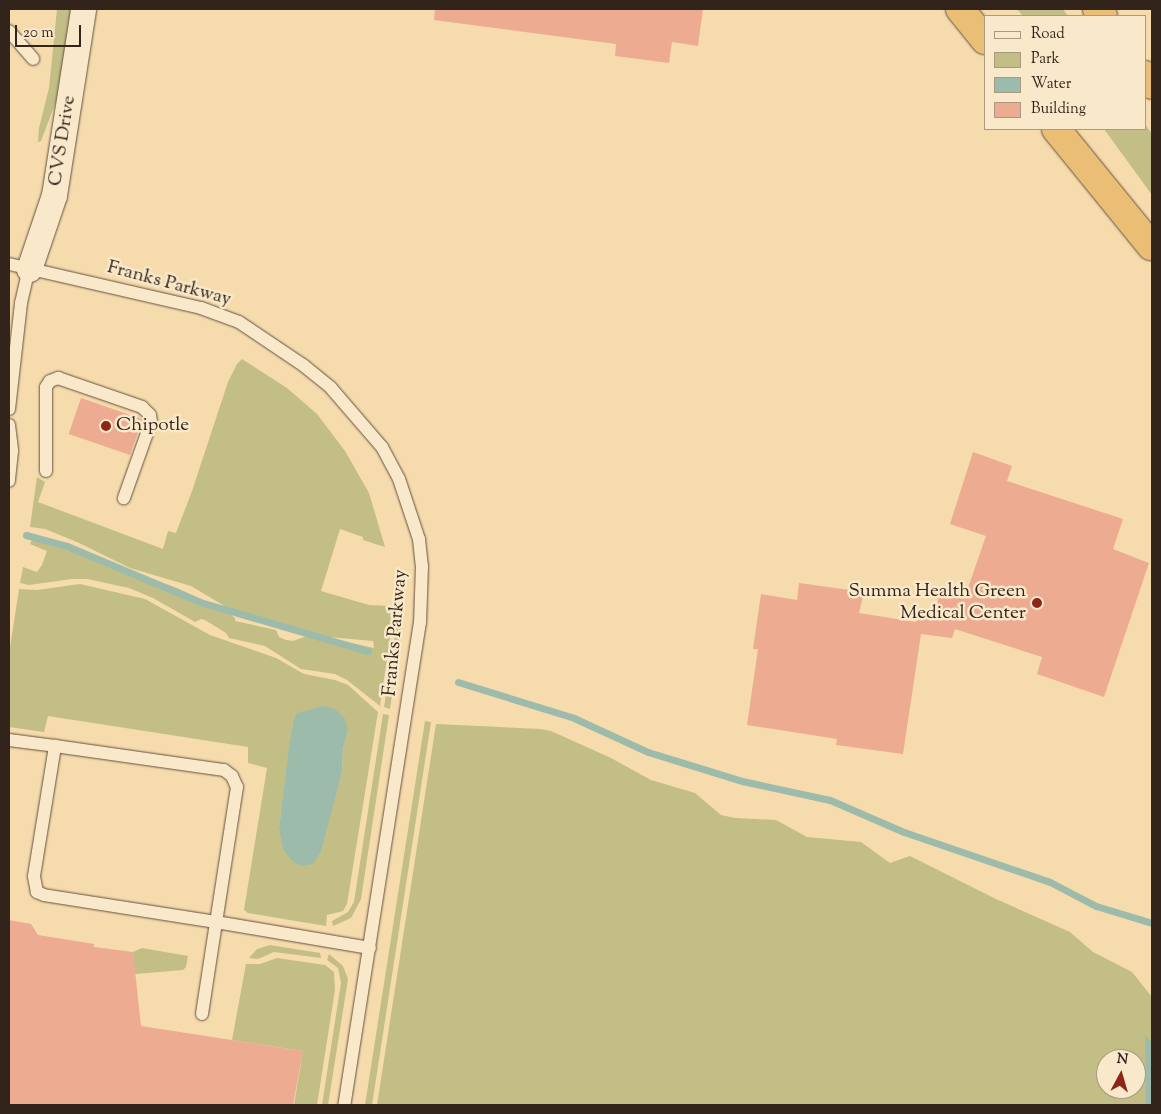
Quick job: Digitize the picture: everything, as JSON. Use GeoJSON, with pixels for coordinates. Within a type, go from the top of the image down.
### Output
{"type":"FeatureCollection","features":[{"type":"Feature","properties":{"kind":"highway"},"geometry":{"type":"LineString","coordinates":[[960,9],[984,39]]}},
{"type":"Feature","properties":{"kind":"highway"},"geometry":{"type":"LineString","coordinates":[[1057,130],[1152,247]]}},
{"type":"Feature","properties":{"kind":"highway"},"geometry":{"type":"LineString","coordinates":[[1066,130],[1152,247]]}},
{"type":"Feature","properties":{"kind":"street","name":"CVS Drive"},"geometry":{"type":"LineString","coordinates":[[19,266],[54,194],[83,9]]}},
{"type":"Feature","properties":{"kind":"lane"},"geometry":{"type":"LineString","coordinates":[[9,31],[33,59]]}},
{"type":"Feature","properties":{"kind":"lane"},"geometry":{"type":"LineString","coordinates":[[9,409],[21,303],[19,266]]}},
{"type":"Feature","properties":{"kind":"lane","name":"Franks Parkway"},"geometry":{"type":"LineString","coordinates":[[19,266],[201,308],[239,322],[303,365],[331,388],[382,447],[399,479],[418,539],[422,566],[422,593],[413,674],[344,1105]]}},
{"type":"Feature","properties":{"kind":"lane"},"geometry":{"type":"LineString","coordinates":[[46,471],[46,387],[50,381],[58,378],[142,407],[150,415],[151,422],[124,498]]}},
{"type":"Feature","properties":{"kind":"lane"},"geometry":{"type":"LineString","coordinates":[[9,425],[12,451],[9,481]]}},
{"type":"Feature","properties":{"kind":"lane"},"geometry":{"type":"LineString","coordinates":[[9,740],[224,770],[232,776],[237,787],[202,1014]]}},
{"type":"Feature","properties":{"kind":"lane"},"geometry":{"type":"LineString","coordinates":[[55,746],[34,876],[37,892],[44,895],[370,948]]}},
{"type":"Feature","properties":{"kind":"green space"},"geometry":{"type":"Polygon","coordinates":[[[57,9],[71,9],[60,91],[41,141],[38,142],[39,128],[49,88],[57,9]]]}},
{"type":"Feature","properties":{"kind":"green space"},"geometry":{"type":"Polygon","coordinates":[[[1017,9],[1063,9],[1067,15],[1022,15],[1017,9]]]}},
{"type":"Feature","properties":{"kind":"green space"},"geometry":{"type":"Polygon","coordinates":[[[1146,125],[1152,134],[1152,195],[1105,130],[1146,130],[1146,125]]]}},
{"type":"Feature","properties":{"kind":"green space"},"geometry":{"type":"Polygon","coordinates":[[[242,359],[287,388],[317,414],[345,451],[369,493],[385,547],[363,540],[363,537],[340,529],[321,591],[369,605],[390,606],[391,631],[380,706],[347,680],[335,674],[301,669],[265,646],[229,638],[226,633],[205,620],[201,619],[195,622],[153,598],[129,588],[87,579],[72,579],[29,585],[20,583],[23,567],[37,572],[42,565],[47,551],[30,544],[32,540],[39,540],[177,588],[226,611],[235,618],[235,621],[276,630],[279,637],[286,640],[293,641],[307,636],[320,640],[338,640],[374,648],[373,641],[329,637],[233,611],[191,586],[130,568],[77,542],[45,529],[30,527],[37,477],[45,482],[38,502],[163,549],[168,531],[176,533],[228,382],[237,364],[242,359]]]}},
{"type":"Feature","properties":{"kind":"green space"},"geometry":{"type":"Polygon","coordinates":[[[80,584],[145,599],[210,635],[276,658],[304,674],[335,680],[348,685],[378,712],[347,904],[343,911],[327,915],[326,926],[248,913],[244,910],[267,768],[248,763],[248,747],[48,716],[44,732],[9,727],[9,654],[19,589],[37,590],[80,584]],[[293,722],[279,828],[326,827],[342,772],[343,749],[348,731],[293,722]]]}},
{"type":"Feature","properties":{"kind":"green space"},"geometry":{"type":"Polygon","coordinates":[[[397,608],[402,610],[403,615],[390,709],[384,707],[396,629],[397,608]]]}},
{"type":"Feature","properties":{"kind":"green space"},"geometry":{"type":"Polygon","coordinates":[[[383,714],[389,715],[361,899],[351,918],[333,926],[332,921],[348,912],[354,902],[383,714]]]}},
{"type":"Feature","properties":{"kind":"green space"},"geometry":{"type":"Polygon","coordinates":[[[425,721],[431,722],[372,1105],[365,1105],[425,721]]]}},
{"type":"Feature","properties":{"kind":"green space"},"geometry":{"type":"Polygon","coordinates":[[[436,724],[551,731],[611,758],[651,780],[695,793],[721,815],[735,818],[776,820],[807,837],[861,842],[890,863],[910,856],[996,899],[1070,932],[1093,952],[1132,972],[1152,997],[1152,1105],[377,1105],[436,724]]]}},
{"type":"Feature","properties":{"kind":"green space"},"geometry":{"type":"Polygon","coordinates":[[[270,945],[320,953],[321,958],[274,952],[258,959],[249,958],[257,949],[270,945]]]}},
{"type":"Feature","properties":{"kind":"green space"},"geometry":{"type":"Polygon","coordinates":[[[142,948],[188,956],[186,967],[183,970],[135,974],[133,952],[142,948]]]}},
{"type":"Feature","properties":{"kind":"green space"},"geometry":{"type":"Polygon","coordinates":[[[329,954],[343,966],[348,979],[328,1105],[322,1105],[341,983],[338,968],[327,960],[329,954]]]}},
{"type":"Feature","properties":{"kind":"green space"},"geometry":{"type":"Polygon","coordinates":[[[277,958],[325,965],[334,972],[335,990],[317,1105],[294,1105],[303,1051],[232,1040],[246,964],[260,964],[277,958]]]}},
{"type":"Feature","properties":{"kind":"water"},"geometry":{"type":"Polygon","coordinates":[[[323,706],[335,709],[345,719],[348,731],[343,749],[342,772],[321,851],[313,864],[301,866],[291,860],[283,849],[279,828],[289,747],[293,722],[297,713],[323,706]]]}},
{"type":"Feature","properties":{"kind":"water"},"geometry":{"type":"Polygon","coordinates":[[[1145,1035],[1152,1043],[1152,1105],[1146,1105],[1145,1035]]]}},
{"type":"Feature","properties":{"kind":"building"},"geometry":{"type":"Polygon","coordinates":[[[435,9],[703,9],[698,46],[672,42],[669,63],[615,56],[616,44],[434,20],[435,9]]]}},
{"type":"Feature","properties":{"kind":"building","name":"Chipotle"},"geometry":{"type":"Polygon","coordinates":[[[81,398],[142,419],[130,455],[69,434],[81,398]]]}},
{"type":"Feature","properties":{"kind":"building","name":"Summa Health Green Medical Center"},"geometry":{"type":"Polygon","coordinates":[[[973,452],[1012,466],[1007,481],[1123,519],[1113,549],[1149,563],[1104,697],[1037,674],[1042,657],[955,629],[952,638],[921,634],[903,754],[836,745],[837,739],[747,725],[758,649],[753,649],[761,594],[797,600],[799,583],[864,592],[859,613],[916,622],[918,611],[936,613],[939,594],[954,596],[958,586],[968,588],[986,536],[950,524],[973,452]]]}},
{"type":"Feature","properties":{"kind":"building"},"geometry":{"type":"Polygon","coordinates":[[[9,920],[31,924],[38,935],[94,944],[94,947],[133,952],[141,1026],[303,1051],[293,1105],[9,1105],[9,920]]]}},
{"type":"Feature","properties":{"kind":"waterway"},"geometry":{"type":"LineString","coordinates":[[26,535],[67,546],[200,602],[368,651]]}},
{"type":"Feature","properties":{"kind":"waterway"},"geometry":{"type":"LineString","coordinates":[[458,682],[574,718],[648,752],[742,781],[830,800],[904,832],[1050,882],[1096,906],[1152,923]]}},
{"type":"Feature","properties":{"kind":"place","name":"Chipotle"},"geometry":{"type":"Point","coordinates":[106,426]}},
{"type":"Feature","properties":{"kind":"place","name":"Summa Health Green Medical Center"},"geometry":{"type":"Point","coordinates":[1037,603]}}]}
